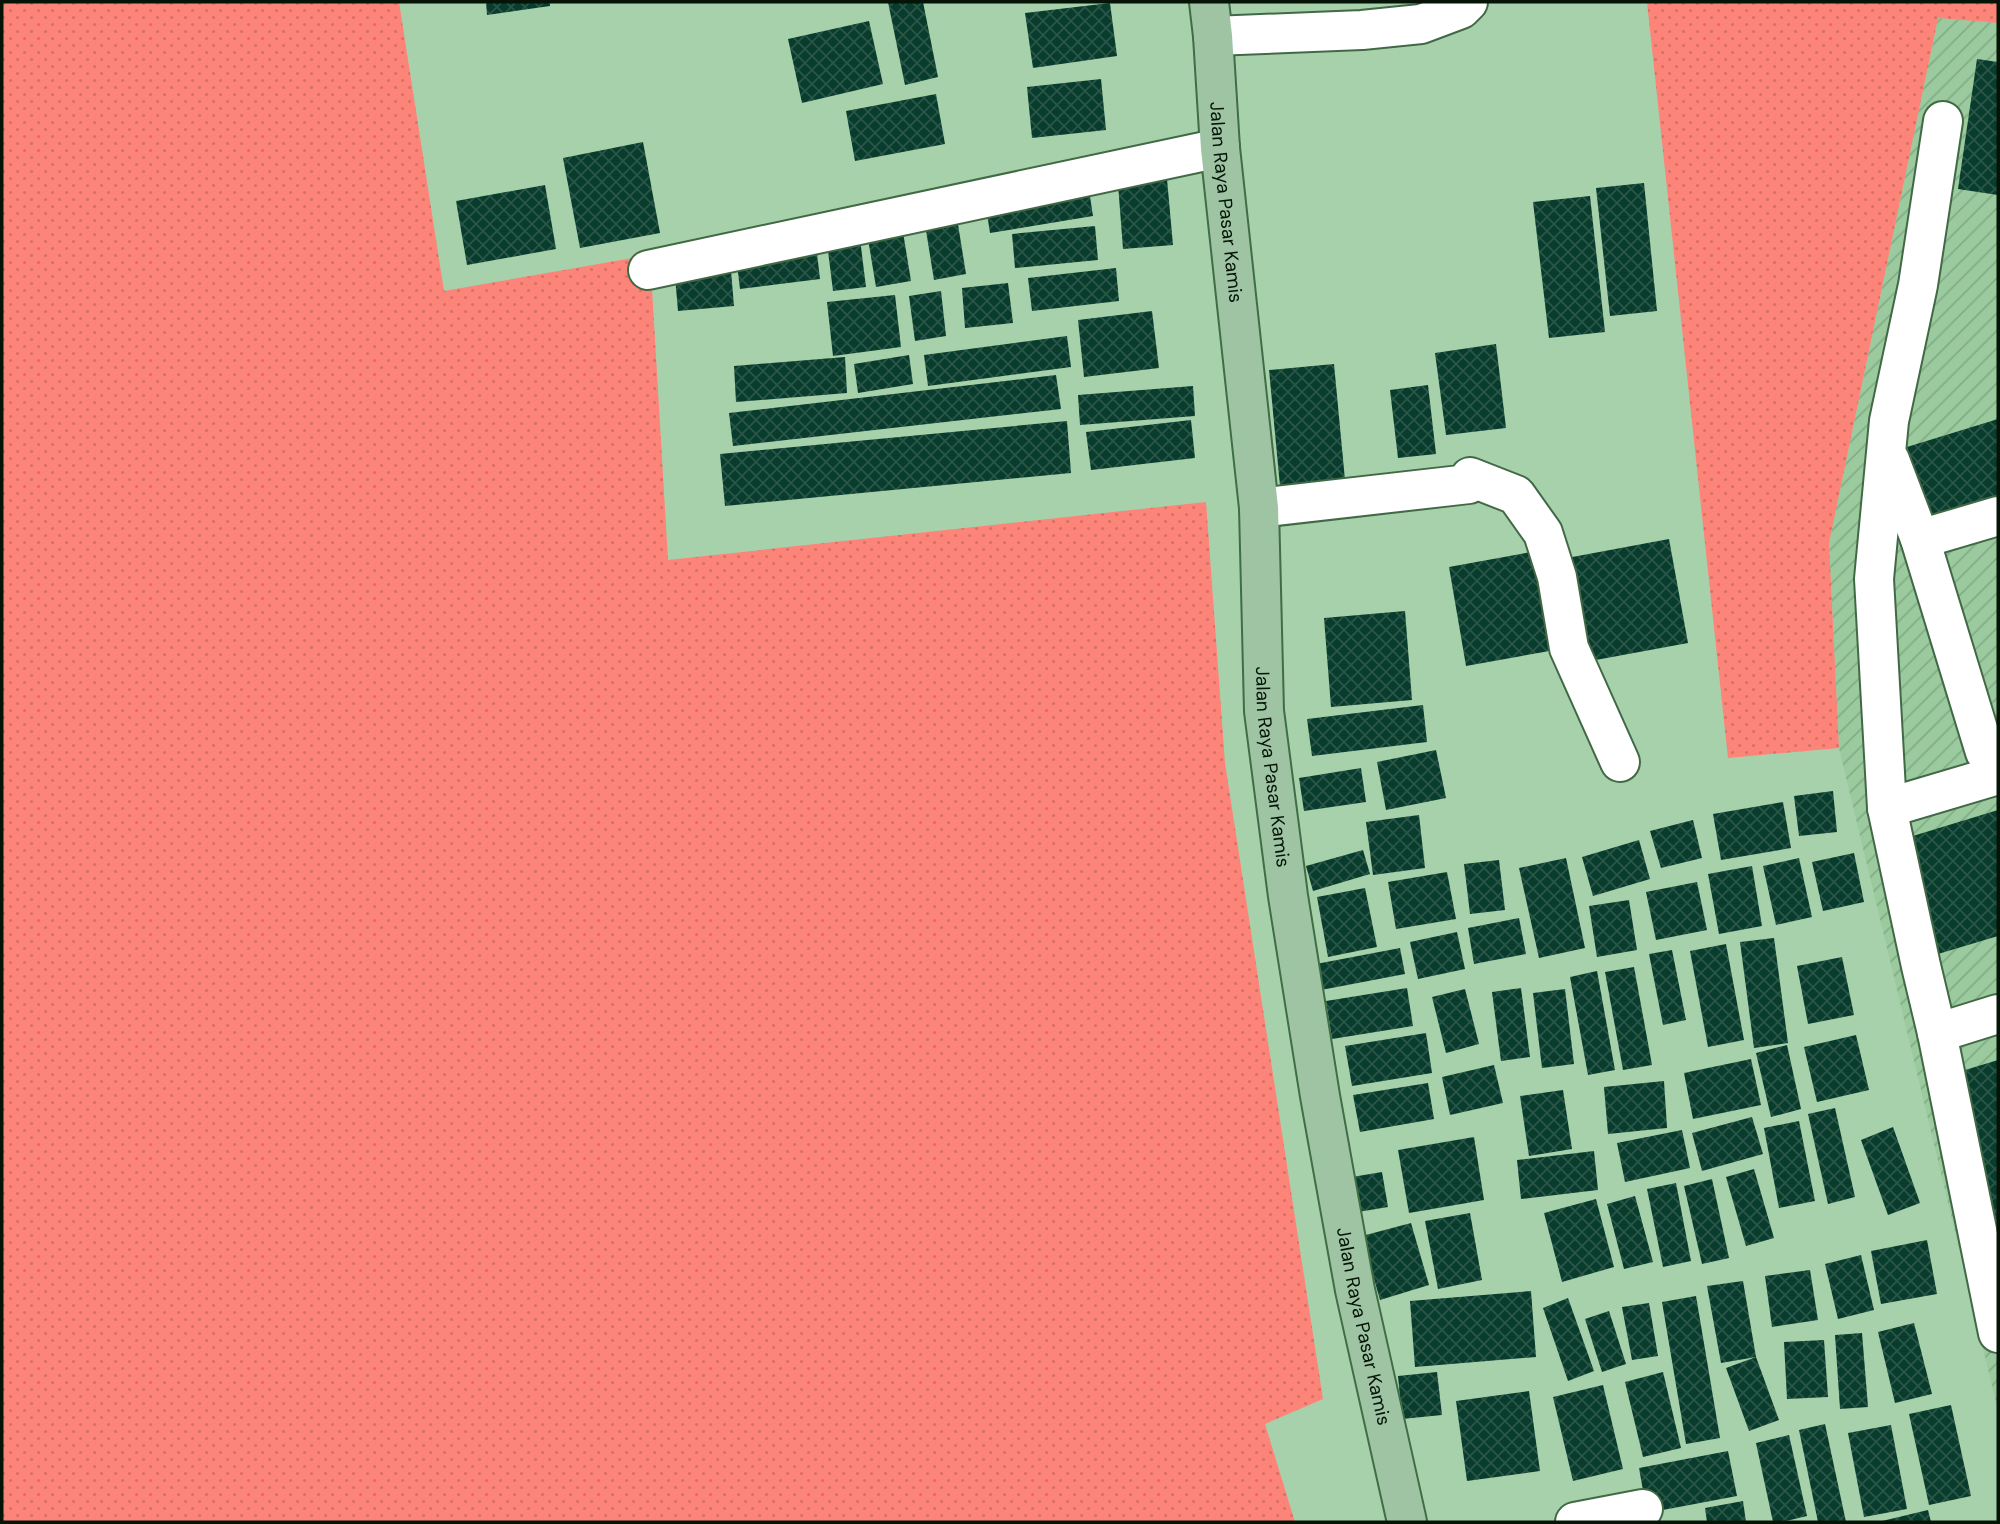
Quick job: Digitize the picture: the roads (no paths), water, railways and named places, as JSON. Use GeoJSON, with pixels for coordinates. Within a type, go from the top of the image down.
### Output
{"type":"FeatureCollection","features":[{"type":"Feature","properties":{"kind":"main road","name":"Jalan Raya Pasar Kamis"},"geometry":{"type":"LineString","coordinates":[[1211,19],[1220,148],[1259,508],[1264,711],[1288,896],[1354,1290],[1407,1522]]}},
{"type":"Feature","properties":{"kind":"street"},"geometry":{"type":"LineString","coordinates":[[1211,19],[1362,30],[1421,24],[1461,9],[1468,2]]}},
{"type":"Feature","properties":{"kind":"street"},"geometry":{"type":"LineString","coordinates":[[1943,121],[1918,285],[1889,421],[1874,579],[1887,808],[1937,1033],[1998,1333]]}},
{"type":"Feature","properties":{"kind":"street"},"geometry":{"type":"LineString","coordinates":[[648,270],[1220,148]]}},
{"type":"Feature","properties":{"kind":"street"},"geometry":{"type":"LineString","coordinates":[[1887,451],[1920,539],[1985,752],[1998,767]]}},
{"type":"Feature","properties":{"kind":"street"},"geometry":{"type":"LineString","coordinates":[[1259,508],[1469,484],[1470,477],[1516,495],[1543,533],[1557,577],[1569,648],[1620,762]]}},
{"type":"Feature","properties":{"kind":"street"},"geometry":{"type":"LineString","coordinates":[[1920,539],[1998,516]]}},
{"type":"Feature","properties":{"kind":"street"},"geometry":{"type":"LineString","coordinates":[[1887,808],[1998,775]]}},
{"type":"Feature","properties":{"kind":"street"},"geometry":{"type":"LineString","coordinates":[[1937,1033],[1998,1014]]}},
{"type":"Feature","properties":{"kind":"street"},"geometry":{"type":"LineString","coordinates":[[1575,1522],[1643,1509]]}}]}
